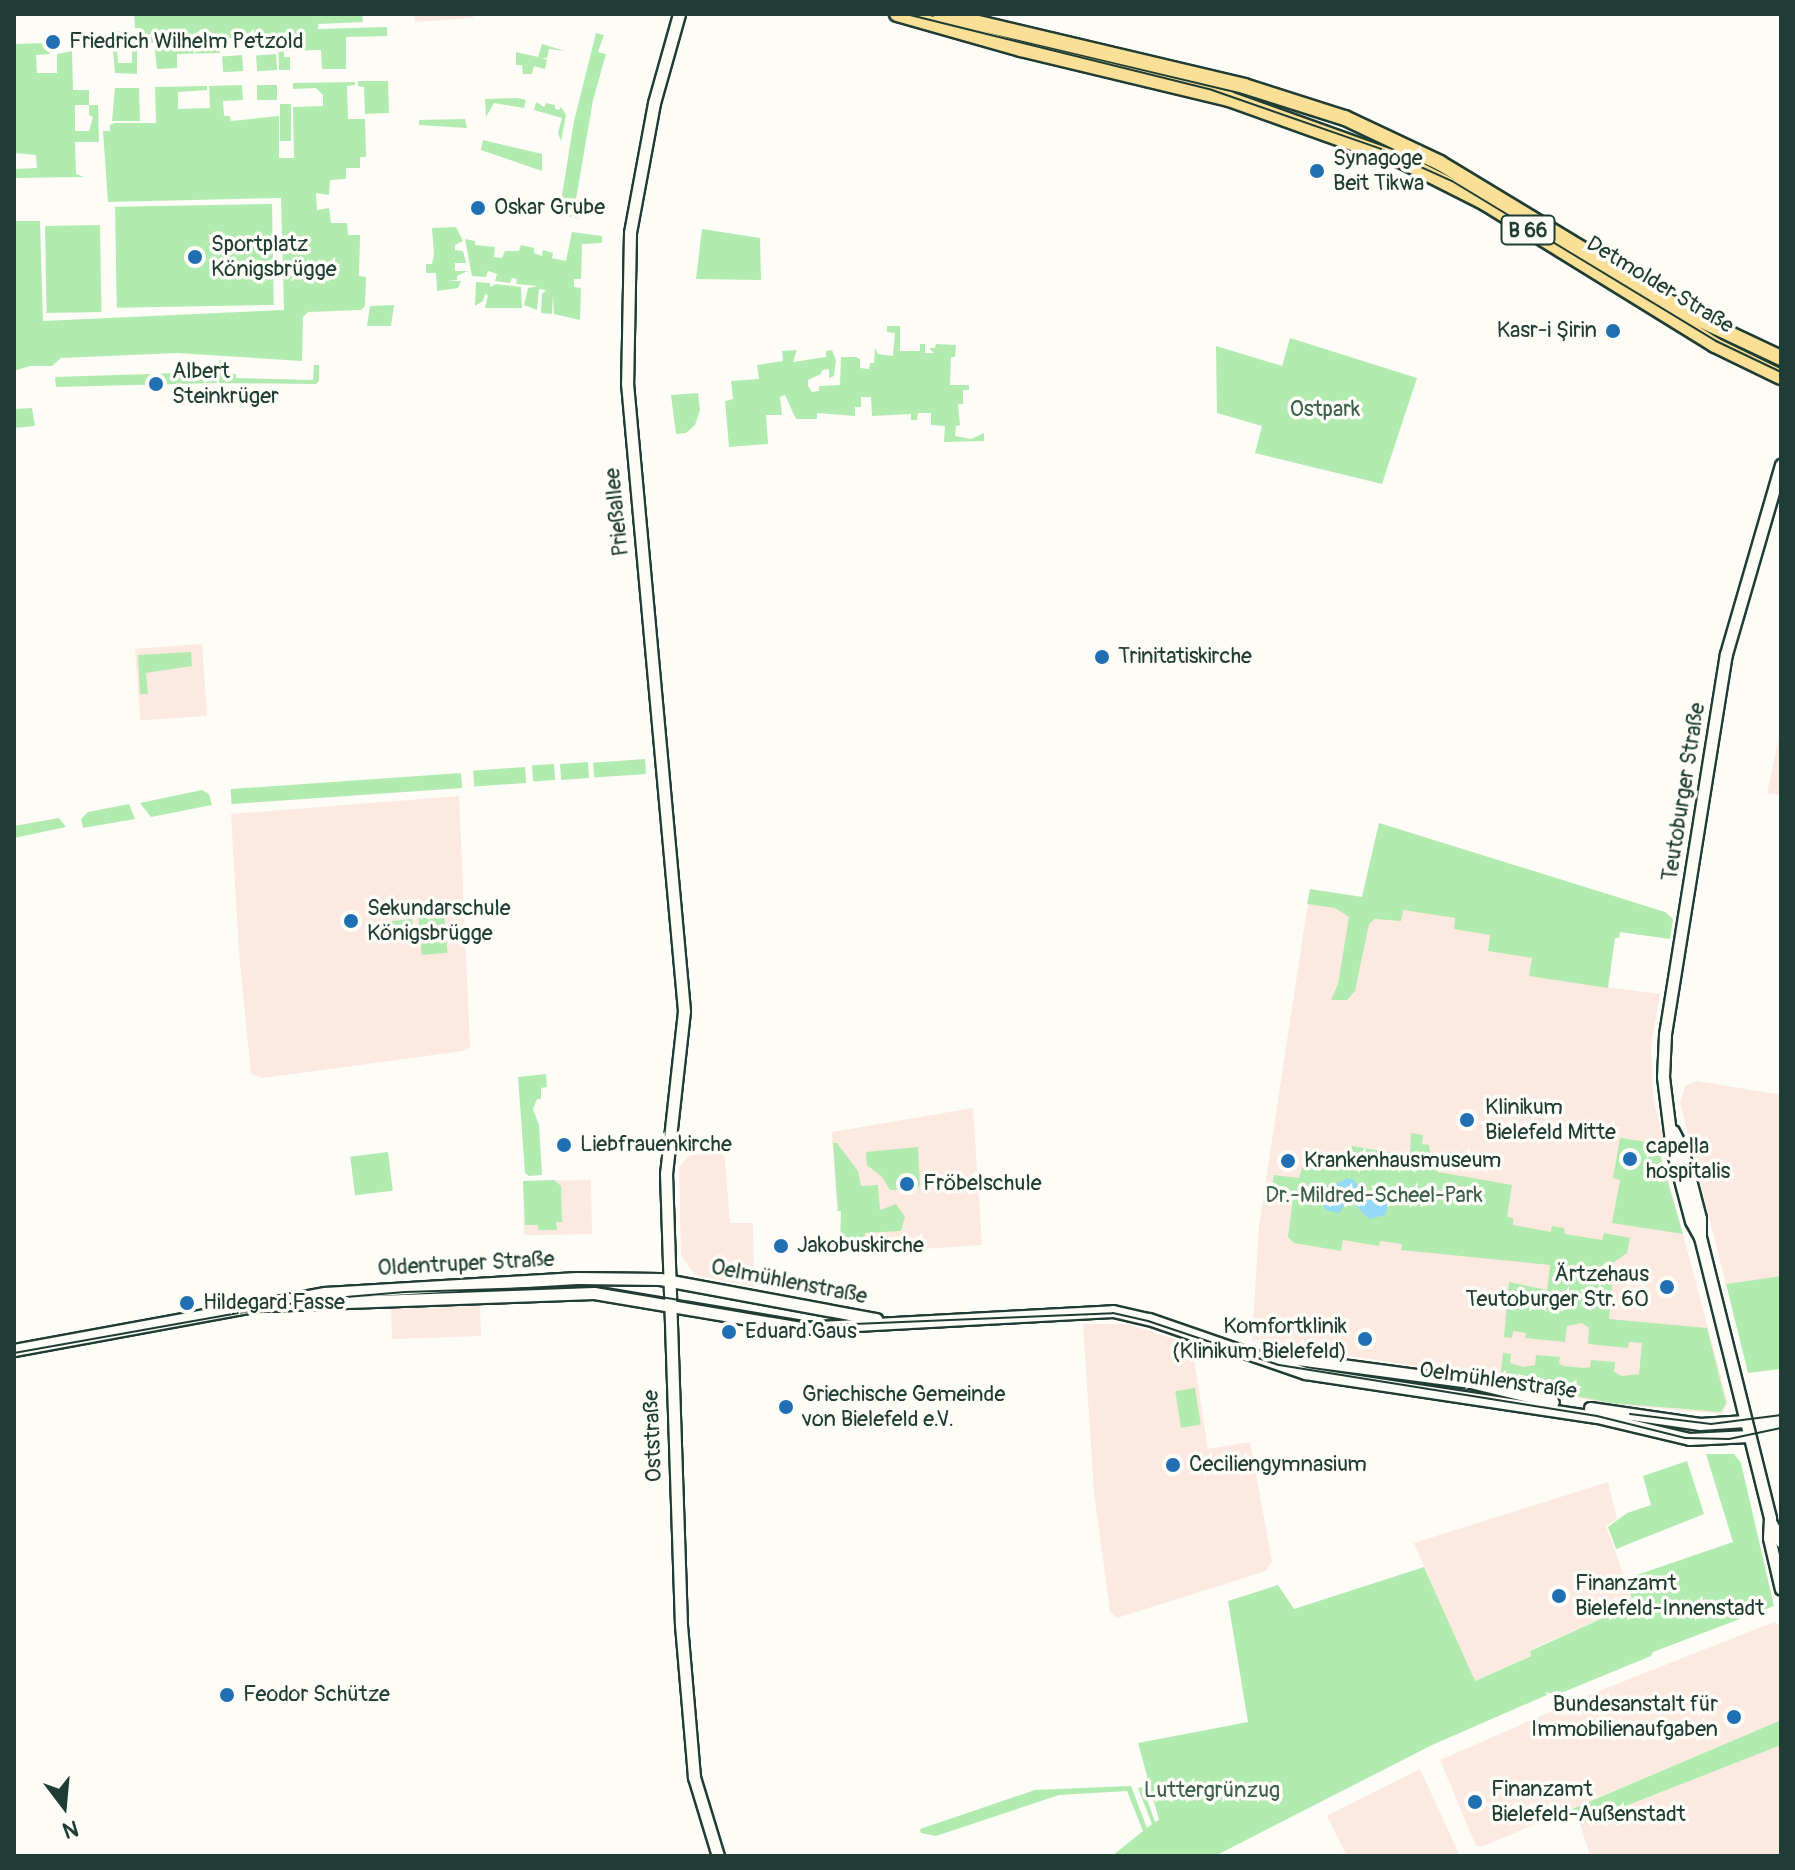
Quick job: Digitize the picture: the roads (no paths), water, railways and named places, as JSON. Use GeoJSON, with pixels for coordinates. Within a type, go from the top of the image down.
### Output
{"type":"FeatureCollection","features":[{"type":"Feature","properties":{"kind":"main road","name":"Detmolder Straße"},"geometry":{"type":"LineString","coordinates":[[897,14],[1215,79],[1299,101],[1424,154],[1696,318],[1781,358]]}},
{"type":"Feature","properties":{"kind":"main road","name":"Detmolder Straße"},"geometry":{"type":"LineString","coordinates":[[940,14],[1005,38],[1211,94],[1380,153],[1446,181],[1715,345],[1781,377]]}},
{"type":"Feature","properties":{"kind":"main road"},"geometry":{"type":"LineString","coordinates":[[1211,94],[1215,79]]}},
{"type":"Feature","properties":{"kind":"street","name":"Prießallee"},"geometry":{"type":"LineString","coordinates":[[679,14],[654,103],[630,233],[627,349],[633,470],[684,1011]]}},
{"type":"Feature","properties":{"kind":"street","name":"Teutoburger Straße"},"geometry":{"type":"LineString","coordinates":[[1781,465],[1726,654],[1665,1034],[1663,1077],[1672,1149],[1687,1206],[1700,1237],[1771,1523],[1781,1542]]}},
{"type":"Feature","properties":{"kind":"street","name":"Oststraße"},"geometry":{"type":"LineString","coordinates":[[684,1011],[666,1164],[681,1625],[693,1769],[718,1856]]}},
{"type":"Feature","properties":{"kind":"street","name":"Oldentruper Straße"},"geometry":{"type":"LineString","coordinates":[[14,1350],[325,1293],[598,1278],[669,1281]]}},
{"type":"Feature","properties":{"kind":"street","name":"Oelmühlenstraße"},"geometry":{"type":"LineString","coordinates":[[669,1281],[831,1312],[901,1321]]}},
{"type":"Feature","properties":{"kind":"street","name":"Oldentruper Straße"},"geometry":{"type":"LineString","coordinates":[[266,1305],[580,1293],[606,1294],[669,1305]]}},
{"type":"Feature","properties":{"kind":"street","name":"Oelmühlenstraße"},"geometry":{"type":"LineString","coordinates":[[669,1305],[789,1328],[1113,1311],[1149,1319],[1305,1373],[1597,1417],[1689,1439],[1749,1436]]}},
{"type":"Feature","properties":{"kind":"street","name":"Oelmühlenstraße"},"geometry":{"type":"LineString","coordinates":[[1243,1352],[1470,1382],[1549,1402],[1671,1421],[1711,1424],[1745,1421]]}},
{"type":"Feature","properties":{"kind":"street","name":"Teutoburger Straße"},"geometry":{"type":"LineString","coordinates":[[1771,1523],[1769,1538],[1781,1589]]}},
{"type":"Feature","properties":{"kind":"water"},"geometry":{"type":"Polygon","coordinates":[[[1348,1178],[1354,1180],[1365,1198],[1378,1188],[1387,1190],[1389,1202],[1385,1215],[1369,1219],[1352,1202],[1344,1205],[1339,1213],[1326,1210],[1322,1203],[1324,1190],[1348,1178]]]}},
{"type":"Feature","properties":{"kind":"tram line"},"geometry":{"type":"LineString","coordinates":[[906,14],[1212,90],[1381,149],[1452,181],[1716,341],[1781,372]]}},
{"type":"Feature","properties":{"kind":"tram line"},"geometry":{"type":"LineString","coordinates":[[14,1353],[311,1300],[405,1292],[596,1286],[830,1325],[1113,1313],[1148,1321],[1279,1365],[1597,1416],[1685,1438],[1729,1439],[1781,1428]]}},
{"type":"Feature","properties":{"kind":"tram line"},"geometry":{"type":"LineString","coordinates":[[1630,1414],[1711,1424],[1781,1415]]}},
{"type":"Feature","properties":{"kind":"place","name":"Friedrich Wilhelm Petzold"},"geometry":{"type":"Point","coordinates":[53,42]}},
{"type":"Feature","properties":{"kind":"place","name":"Synagoge Beit Tikwa"},"geometry":{"type":"Point","coordinates":[1317,171]}},
{"type":"Feature","properties":{"kind":"place","name":"Oskar Grube"},"geometry":{"type":"Point","coordinates":[478,208]}},
{"type":"Feature","properties":{"kind":"place","name":"Sportplatz Königsbrügge"},"geometry":{"type":"Point","coordinates":[195,257]}},
{"type":"Feature","properties":{"kind":"place","name":"Kasr-i Şirin"},"geometry":{"type":"Point","coordinates":[1613,331]}},
{"type":"Feature","properties":{"kind":"place","name":"Albert Steinkrüger"},"geometry":{"type":"Point","coordinates":[156,384]}},
{"type":"Feature","properties":{"kind":"place","name":"Trinitatiskirche"},"geometry":{"type":"Point","coordinates":[1102,657]}},
{"type":"Feature","properties":{"kind":"place","name":"Sekundarschule Königsbrügge"},"geometry":{"type":"Point","coordinates":[351,921]}},
{"type":"Feature","properties":{"kind":"place","name":"Klinikum Bielefeld Mitte"},"geometry":{"type":"Point","coordinates":[1467,1120]}},
{"type":"Feature","properties":{"kind":"place","name":"Liebfrauenkirche"},"geometry":{"type":"Point","coordinates":[564,1145]}},
{"type":"Feature","properties":{"kind":"place","name":"capella hospitalis"},"geometry":{"type":"Point","coordinates":[1630,1159]}},
{"type":"Feature","properties":{"kind":"place","name":"Krankenhausmuseum"},"geometry":{"type":"Point","coordinates":[1288,1161]}},
{"type":"Feature","properties":{"kind":"place","name":"Fröbelschule"},"geometry":{"type":"Point","coordinates":[907,1184]}},
{"type":"Feature","properties":{"kind":"place","name":"Jakobuskirche"},"geometry":{"type":"Point","coordinates":[781,1246]}},
{"type":"Feature","properties":{"kind":"place","name":"Ärtzehaus Teutoburger Str. 60"},"geometry":{"type":"Point","coordinates":[1667,1287]}},
{"type":"Feature","properties":{"kind":"place","name":"Hildegard Fasse"},"geometry":{"type":"Point","coordinates":[187,1303]}},
{"type":"Feature","properties":{"kind":"place","name":"Eduard Gaus"},"geometry":{"type":"Point","coordinates":[729,1332]}},
{"type":"Feature","properties":{"kind":"place","name":"Komfortklinik (Klinikum Bielefeld)"},"geometry":{"type":"Point","coordinates":[1365,1339]}},
{"type":"Feature","properties":{"kind":"place","name":"Griechische Gemeinde von Bielefeld e.V."},"geometry":{"type":"Point","coordinates":[786,1407]}},
{"type":"Feature","properties":{"kind":"place","name":"Ceciliengymnasium"},"geometry":{"type":"Point","coordinates":[1173,1465]}},
{"type":"Feature","properties":{"kind":"place","name":"Finanzamt Bielefeld-Innenstadt"},"geometry":{"type":"Point","coordinates":[1559,1596]}},
{"type":"Feature","properties":{"kind":"place","name":"Feodor Schütze"},"geometry":{"type":"Point","coordinates":[227,1695]}},
{"type":"Feature","properties":{"kind":"place","name":"Bundesanstalt für Immobilienaufgaben"},"geometry":{"type":"Point","coordinates":[1734,1717]}},
{"type":"Feature","properties":{"kind":"place","name":"Finanzamt Bielefeld-Außenstadt"},"geometry":{"type":"Point","coordinates":[1475,1802]}},
{"type":"Feature","properties":{"kind":"park label","name":"Ostpark"},"geometry":{"type":"Point","coordinates":[1325,410]}},
{"type":"Feature","properties":{"kind":"park label","name":"Dr.-Mildred-Scheel-Park"},"geometry":{"type":"Point","coordinates":[1374,1196]}},
{"type":"Feature","properties":{"kind":"park label","name":"Luttergrünzug"},"geometry":{"type":"Point","coordinates":[1212,1791]}}]}
